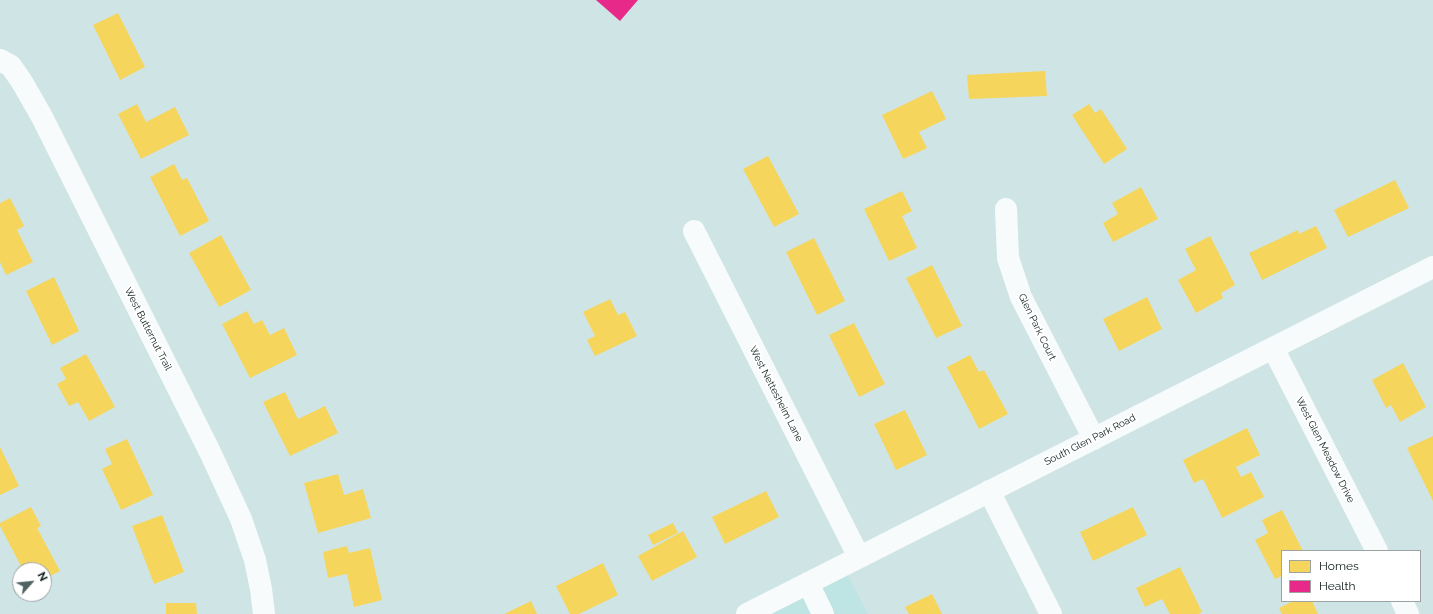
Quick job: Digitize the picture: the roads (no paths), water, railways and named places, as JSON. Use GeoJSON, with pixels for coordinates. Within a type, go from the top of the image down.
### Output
{"type":"FeatureCollection","features":[{"type":"Feature","properties":{"kind":"street","name":"West Butternut Trail"},"geometry":{"type":"LineString","coordinates":[[0,60],[11,66],[22,82],[42,118],[210,452],[240,519],[255,560],[264,614]]}},
{"type":"Feature","properties":{"kind":"street","name":"Glen Park Court"},"geometry":{"type":"LineString","coordinates":[[1006,209],[1008,258],[1022,297],[1094,439]]}},
{"type":"Feature","properties":{"kind":"street","name":"West Nettesheim Lane"},"geometry":{"type":"LineString","coordinates":[[694,231],[858,557]]}},
{"type":"Feature","properties":{"kind":"street","name":"South Glen Park Road"},"geometry":{"type":"LineString","coordinates":[[747,614],[1433,268]]}},
{"type":"Feature","properties":{"kind":"street","name":"West Glen Meadow Drive"},"geometry":{"type":"LineString","coordinates":[[1273,348],[1376,550]]}},
{"type":"Feature","properties":{"kind":"street"},"geometry":{"type":"LineString","coordinates":[[989,491],[1051,614]]}},
{"type":"Feature","properties":{"kind":"street"},"geometry":{"type":"LineString","coordinates":[[808,583],[823,614]]}},
{"type":"Feature","properties":{"kind":"street"},"geometry":{"type":"LineString","coordinates":[[1402,602],[1408,614]]}}]}
